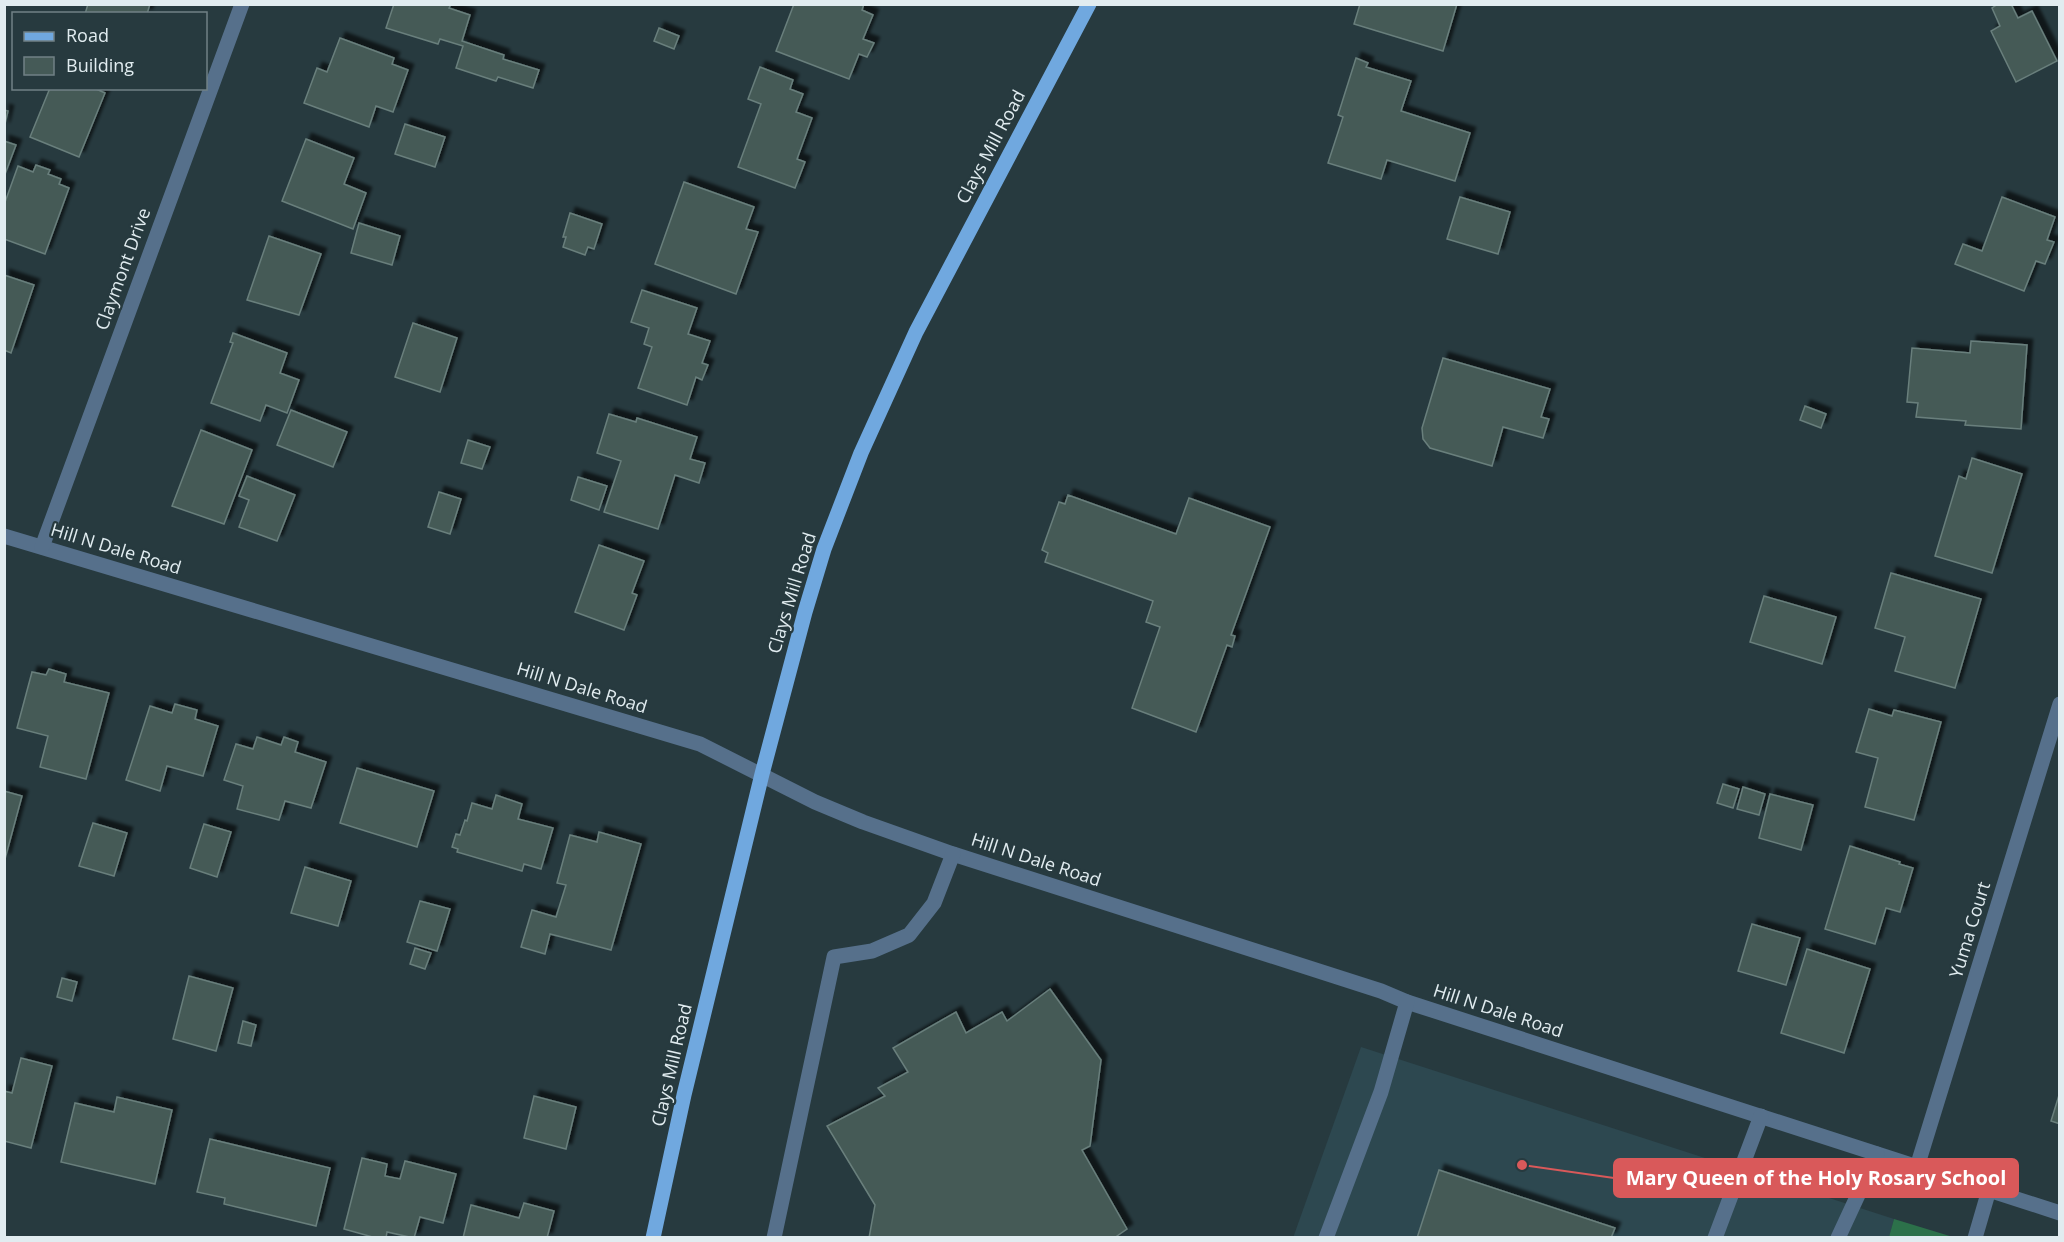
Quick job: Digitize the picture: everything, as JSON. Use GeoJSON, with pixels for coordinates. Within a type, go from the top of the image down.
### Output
{"type":"FeatureCollection","features":[{"type":"Feature","properties":{"kind":"main road","name":"Clays Mill Road"},"geometry":{"type":"LineString","coordinates":[[653,1238],[684,1095],[762,774],[824,549],[861,453],[916,332],[1089,4]]}},
{"type":"Feature","properties":{"kind":"street","name":"Claymont Drive"},"geometry":{"type":"LineString","coordinates":[[42,548],[242,4]]}},
{"type":"Feature","properties":{"kind":"street","name":"Hill N Dale Road"},"geometry":{"type":"LineString","coordinates":[[4,536],[700,744],[815,802],[953,854],[2060,1213]]}},
{"type":"Feature","properties":{"kind":"street","name":"Yuma Court"},"geometry":{"type":"LineString","coordinates":[[1917,1167],[2060,704]]}},
{"type":"Feature","properties":{"kind":"street"},"geometry":{"type":"LineString","coordinates":[[774,1238],[834,957],[872,951],[909,935],[934,903],[953,854]]}},
{"type":"Feature","properties":{"kind":"street"},"geometry":{"type":"LineString","coordinates":[[1326,1238],[1381,1092],[1407,1002]]}},
{"type":"Feature","properties":{"kind":"street"},"geometry":{"type":"LineString","coordinates":[[1715,1238],[1761,1116]]}},
{"type":"Feature","properties":{"kind":"street"},"geometry":{"type":"LineString","coordinates":[[1838,1238],[1876,1154]]}},
{"type":"Feature","properties":{"kind":"street"},"geometry":{"type":"LineString","coordinates":[[1976,1238],[1989,1190]]}},
{"type":"Feature","properties":{"kind":"shaded area"},"geometry":{"type":"Polygon","coordinates":[[[1361,1047],[1894,1219],[1889,1238],[1293,1238],[1361,1047]]]}},
{"type":"Feature","properties":{"kind":"green space"},"geometry":{"type":"Polygon","coordinates":[[[1894,1219],[1953,1237],[1889,1237],[1894,1219]]]}},
{"type":"Feature","properties":{"kind":"building"},"geometry":{"type":"Polygon","coordinates":[[[88,4],[150,4],[148,12],[86,12],[88,4]]]}},
{"type":"Feature","properties":{"kind":"building"},"geometry":{"type":"Polygon","coordinates":[[[394,4],[451,4],[449,8],[470,15],[462,41],[504,55],[503,59],[539,70],[533,88],[498,77],[496,81],[456,68],[463,46],[440,39],[438,44],[386,28],[394,4]]]}},
{"type":"Feature","properties":{"kind":"building"},"geometry":{"type":"Polygon","coordinates":[[[794,4],[864,4],[862,10],[873,15],[863,39],[874,43],[867,57],[859,54],[849,79],[776,51],[794,4]]]}},
{"type":"Feature","properties":{"kind":"building"},"geometry":{"type":"Polygon","coordinates":[[[1360,4],[1457,4],[1443,51],[1354,24],[1360,4]]]}},
{"type":"Feature","properties":{"kind":"building"},"geometry":{"type":"Polygon","coordinates":[[[1998,4],[2011,4],[2018,18],[2032,11],[2057,61],[2016,82],[1991,31],[2000,26],[1992,8],[1998,4]]]}},
{"type":"Feature","properties":{"kind":"building"},"geometry":{"type":"Polygon","coordinates":[[[659,28],[679,36],[674,49],[654,41],[659,28]]]}},
{"type":"Feature","properties":{"kind":"building"},"geometry":{"type":"Polygon","coordinates":[[[340,38],[394,58],[392,64],[408,70],[393,112],[376,106],[369,127],[304,103],[317,68],[327,72],[340,38]]]}},
{"type":"Feature","properties":{"kind":"building"},"geometry":{"type":"Polygon","coordinates":[[[1356,58],[1368,63],[1366,67],[1411,81],[1401,111],[1470,133],[1455,181],[1387,160],[1381,179],[1328,163],[1343,117],[1338,115],[1356,58]]]}},
{"type":"Feature","properties":{"kind":"building"},"geometry":{"type":"Polygon","coordinates":[[[760,67],[793,80],[790,89],[803,94],[796,112],[812,118],[797,159],[805,162],[795,188],[738,167],[761,104],[748,99],[760,67]]]}},
{"type":"Feature","properties":{"kind":"building"},"geometry":{"type":"Polygon","coordinates":[[[49,90],[98,90],[105,93],[79,157],[30,137],[49,90]]]}},
{"type":"Feature","properties":{"kind":"building"},"geometry":{"type":"Polygon","coordinates":[[[4,110],[8,111],[4,128],[4,110]]]}},
{"type":"Feature","properties":{"kind":"building"},"geometry":{"type":"Polygon","coordinates":[[[405,124],[445,137],[435,167],[395,154],[405,124]]]}},
{"type":"Feature","properties":{"kind":"building"},"geometry":{"type":"Polygon","coordinates":[[[306,139],[354,158],[344,184],[366,193],[353,229],[282,201],[306,139]]]}},
{"type":"Feature","properties":{"kind":"building"},"geometry":{"type":"Polygon","coordinates":[[[4,141],[16,145],[4,177],[4,141]]]}},
{"type":"Feature","properties":{"kind":"building"},"geometry":{"type":"Polygon","coordinates":[[[36,165],[50,170],[48,174],[61,179],[59,184],[69,188],[45,254],[4,239],[4,205],[18,166],[33,172],[36,165]]]}},
{"type":"Feature","properties":{"kind":"building"},"geometry":{"type":"Polygon","coordinates":[[[684,182],[754,207],[746,229],[758,232],[736,294],[655,264],[684,182]]]}},
{"type":"Feature","properties":{"kind":"building"},"geometry":{"type":"Polygon","coordinates":[[[1460,197],[1510,212],[1498,254],[1447,239],[1460,197]]]}},
{"type":"Feature","properties":{"kind":"building"},"geometry":{"type":"Polygon","coordinates":[[[2002,197],[2055,217],[2047,240],[2054,242],[2045,264],[2036,261],[2024,291],[1955,264],[1963,244],[1982,251],[2002,197]]]}},
{"type":"Feature","properties":{"kind":"building"},"geometry":{"type":"Polygon","coordinates":[[[570,213],[602,224],[594,249],[588,247],[585,255],[563,247],[566,237],[563,237],[570,213]]]}},
{"type":"Feature","properties":{"kind":"building"},"geometry":{"type":"Polygon","coordinates":[[[359,223],[400,236],[392,265],[351,253],[359,223]]]}},
{"type":"Feature","properties":{"kind":"building"},"geometry":{"type":"Polygon","coordinates":[[[269,236],[321,254],[299,315],[247,300],[269,236]]]}},
{"type":"Feature","properties":{"kind":"building"},"geometry":{"type":"Polygon","coordinates":[[[4,275],[34,285],[11,353],[4,350],[4,275]]]}},
{"type":"Feature","properties":{"kind":"building"},"geometry":{"type":"Polygon","coordinates":[[[642,290],[697,308],[688,334],[710,341],[702,363],[708,365],[702,380],[696,377],[687,405],[638,388],[652,347],[644,344],[649,328],[631,322],[642,290]]]}},
{"type":"Feature","properties":{"kind":"building"},"geometry":{"type":"Polygon","coordinates":[[[413,323],[457,338],[440,392],[395,377],[413,323]]]}},
{"type":"Feature","properties":{"kind":"building"},"geometry":{"type":"Polygon","coordinates":[[[233,333],[287,353],[280,373],[299,380],[287,413],[266,405],[260,421],[211,403],[233,343],[230,342],[233,333]]]}},
{"type":"Feature","properties":{"kind":"building"},"geometry":{"type":"Polygon","coordinates":[[[1971,341],[2027,345],[2021,429],[1965,425],[1966,421],[1916,417],[1918,403],[1907,402],[1912,348],[1970,353],[1971,341]]]}},
{"type":"Feature","properties":{"kind":"building"},"geometry":{"type":"Polygon","coordinates":[[[1443,358],[1550,389],[1541,417],[1549,419],[1543,438],[1503,427],[1492,466],[1430,448],[1423,439],[1422,428],[1443,358]]]}},
{"type":"Feature","properties":{"kind":"building"},"geometry":{"type":"Polygon","coordinates":[[[1805,406],[1826,414],[1821,428],[1800,420],[1805,406]]]}},
{"type":"Feature","properties":{"kind":"building"},"geometry":{"type":"Polygon","coordinates":[[[291,410],[347,432],[333,467],[277,445],[291,410]]]}},
{"type":"Feature","properties":{"kind":"building"},"geometry":{"type":"Polygon","coordinates":[[[609,414],[636,422],[637,418],[697,437],[690,459],[705,463],[699,483],[675,475],[658,529],[604,512],[621,461],[597,453],[609,414]]]}},
{"type":"Feature","properties":{"kind":"building"},"geometry":{"type":"Polygon","coordinates":[[[201,430],[252,450],[224,524],[172,506],[201,430]]]}},
{"type":"Feature","properties":{"kind":"building"},"geometry":{"type":"Polygon","coordinates":[[[468,440],[490,447],[482,469],[461,463],[468,440]]]}},
{"type":"Feature","properties":{"kind":"building"},"geometry":{"type":"Polygon","coordinates":[[[1972,458],[2022,474],[1992,573],[1935,556],[1959,476],[1966,479],[1972,458]]]}},
{"type":"Feature","properties":{"kind":"building"},"geometry":{"type":"Polygon","coordinates":[[[247,476],[295,495],[277,541],[239,527],[249,500],[239,496],[247,476]]]}},
{"type":"Feature","properties":{"kind":"building"},"geometry":{"type":"Polygon","coordinates":[[[578,477],[607,486],[599,510],[571,500],[578,477]]]}},
{"type":"Feature","properties":{"kind":"building"},"geometry":{"type":"Polygon","coordinates":[[[439,492],[461,499],[450,534],[428,527],[439,492]]]}},
{"type":"Feature","properties":{"kind":"building"},"geometry":{"type":"Polygon","coordinates":[[[1068,495],[1176,534],[1189,498],[1270,527],[1231,635],[1235,636],[1232,647],[1227,645],[1196,732],[1132,708],[1160,627],[1146,622],[1153,601],[1045,562],[1048,553],[1042,550],[1059,502],[1065,504],[1068,495]]]}},
{"type":"Feature","properties":{"kind":"building"},"geometry":{"type":"Polygon","coordinates":[[[599,545],[644,561],[632,593],[637,595],[624,630],[575,612],[599,545]]]}},
{"type":"Feature","properties":{"kind":"building"},"geometry":{"type":"Polygon","coordinates":[[[1891,573],[1981,599],[1955,688],[1895,671],[1905,637],[1875,628],[1891,573]]]}},
{"type":"Feature","properties":{"kind":"building"},"geometry":{"type":"Polygon","coordinates":[[[1764,596],[1836,617],[1822,664],[1750,642],[1764,596]]]}},
{"type":"Feature","properties":{"kind":"building"},"geometry":{"type":"Polygon","coordinates":[[[49,669],[66,674],[64,682],[109,693],[86,779],[40,767],[48,736],[17,728],[32,672],[46,675],[49,669]]]}},
{"type":"Feature","properties":{"kind":"building"},"geometry":{"type":"Polygon","coordinates":[[[175,704],[197,710],[195,719],[218,726],[203,776],[167,766],[160,791],[126,780],[150,706],[172,713],[175,704]]]}},
{"type":"Feature","properties":{"kind":"building"},"geometry":{"type":"Polygon","coordinates":[[[1869,709],[1892,716],[1894,710],[1941,722],[1914,820],[1865,807],[1878,758],[1856,752],[1869,709]]]}},
{"type":"Feature","properties":{"kind":"building"},"geometry":{"type":"Polygon","coordinates":[[[257,737],[281,745],[284,737],[298,742],[295,752],[326,762],[311,808],[285,801],[279,820],[237,809],[243,786],[224,780],[236,744],[253,749],[257,737]]]}},
{"type":"Feature","properties":{"kind":"building"},"geometry":{"type":"Polygon","coordinates":[[[357,768],[434,791],[417,847],[340,823],[357,768]]]}},
{"type":"Feature","properties":{"kind":"building"},"geometry":{"type":"Polygon","coordinates":[[[1723,784],[1739,789],[1733,808],[1717,803],[1723,784]]]}},
{"type":"Feature","properties":{"kind":"building"},"geometry":{"type":"Polygon","coordinates":[[[1743,787],[1765,794],[1759,815],[1737,809],[1743,787]]]}},
{"type":"Feature","properties":{"kind":"building"},"geometry":{"type":"Polygon","coordinates":[[[4,791],[22,796],[5,859],[4,859],[4,791]]]}},
{"type":"Feature","properties":{"kind":"building"},"geometry":{"type":"Polygon","coordinates":[[[1770,794],[1813,805],[1801,850],[1759,838],[1770,794]]]}},
{"type":"Feature","properties":{"kind":"building"},"geometry":{"type":"Polygon","coordinates":[[[496,795],[522,804],[518,819],[553,828],[541,869],[524,864],[522,871],[457,852],[458,849],[452,847],[456,834],[460,835],[465,820],[467,821],[472,803],[492,809],[496,795]]]}},
{"type":"Feature","properties":{"kind":"building"},"geometry":{"type":"Polygon","coordinates":[[[93,823],[127,833],[114,876],[79,866],[93,823]]]}},
{"type":"Feature","properties":{"kind":"building"},"geometry":{"type":"Polygon","coordinates":[[[204,824],[231,832],[217,877],[190,868],[204,824]]]}},
{"type":"Feature","properties":{"kind":"building"},"geometry":{"type":"Polygon","coordinates":[[[599,832],[641,844],[611,950],[550,934],[545,954],[521,947],[532,910],[556,917],[566,885],[557,883],[570,835],[597,842],[599,832]]]}},
{"type":"Feature","properties":{"kind":"building"},"geometry":{"type":"Polygon","coordinates":[[[1850,846],[1913,868],[1900,912],[1886,908],[1875,944],[1825,929],[1850,846]]]}},
{"type":"Feature","properties":{"kind":"building"},"geometry":{"type":"Polygon","coordinates":[[[305,867],[351,881],[338,926],[291,913],[305,867]]]}},
{"type":"Feature","properties":{"kind":"building"},"geometry":{"type":"Polygon","coordinates":[[[420,901],[450,909],[437,951],[407,942],[420,901]]]}},
{"type":"Feature","properties":{"kind":"building"},"geometry":{"type":"Polygon","coordinates":[[[1752,924],[1800,938],[1786,985],[1738,971],[1752,924]]]}},
{"type":"Feature","properties":{"kind":"building"},"geometry":{"type":"Polygon","coordinates":[[[415,948],[431,953],[425,969],[410,964],[415,948]]]}},
{"type":"Feature","properties":{"kind":"building"},"geometry":{"type":"Polygon","coordinates":[[[1807,949],[1870,969],[1844,1053],[1781,1033],[1807,949]]]}},
{"type":"Feature","properties":{"kind":"building"},"geometry":{"type":"Polygon","coordinates":[[[189,976],[233,988],[216,1051],[173,1039],[189,976]]]}},
{"type":"Feature","properties":{"kind":"building"},"geometry":{"type":"Polygon","coordinates":[[[62,978],[77,982],[72,1001],[57,997],[62,978]]]}},
{"type":"Feature","properties":{"kind":"building"},"geometry":{"type":"Polygon","coordinates":[[[1050,989],[1101,1060],[1090,1146],[1082,1150],[1127,1229],[1114,1238],[869,1238],[875,1205],[827,1126],[885,1096],[878,1088],[908,1072],[893,1048],[956,1012],[966,1033],[1002,1012],[1007,1021],[1050,989]]]}},
{"type":"Feature","properties":{"kind":"building"},"geometry":{"type":"Polygon","coordinates":[[[243,1021],[256,1025],[251,1046],[238,1043],[243,1021]]]}},
{"type":"Feature","properties":{"kind":"building"},"geometry":{"type":"Polygon","coordinates":[[[21,1058],[52,1066],[31,1148],[4,1141],[4,1091],[12,1093],[21,1058]]]}},
{"type":"Feature","properties":{"kind":"building"},"geometry":{"type":"Polygon","coordinates":[[[2060,1092],[2060,1124],[2051,1121],[2060,1092]]]}},
{"type":"Feature","properties":{"kind":"building"},"geometry":{"type":"Polygon","coordinates":[[[534,1096],[576,1107],[566,1149],[524,1138],[534,1096]]]}},
{"type":"Feature","properties":{"kind":"building"},"geometry":{"type":"Polygon","coordinates":[[[117,1097],[172,1110],[155,1184],[61,1162],[75,1103],[114,1112],[117,1097]]]}},
{"type":"Feature","properties":{"kind":"building"},"geometry":{"type":"Polygon","coordinates":[[[210,1139],[330,1168],[316,1226],[224,1204],[225,1198],[197,1192],[210,1139]]]}},
{"type":"Feature","properties":{"kind":"building"},"geometry":{"type":"Polygon","coordinates":[[[362,1158],[387,1164],[385,1176],[400,1179],[405,1161],[456,1174],[443,1223],[420,1217],[414,1238],[387,1232],[386,1238],[376,1238],[344,1229],[362,1158]]]}},
{"type":"Feature","properties":{"kind":"building"},"geometry":{"type":"Polygon","coordinates":[[[1439,1170],[1615,1228],[1611,1238],[1417,1238],[1439,1170]]]}},
{"type":"Feature","properties":{"kind":"building"},"geometry":{"type":"Polygon","coordinates":[[[524,1203],[554,1211],[547,1238],[463,1238],[471,1205],[519,1218],[524,1203]]]}},
{"type":"Feature","properties":{"kind":"place","name":"Mary Queen of the Holy Rosary School"},"geometry":{"type":"Point","coordinates":[1522,1165]}}]}
